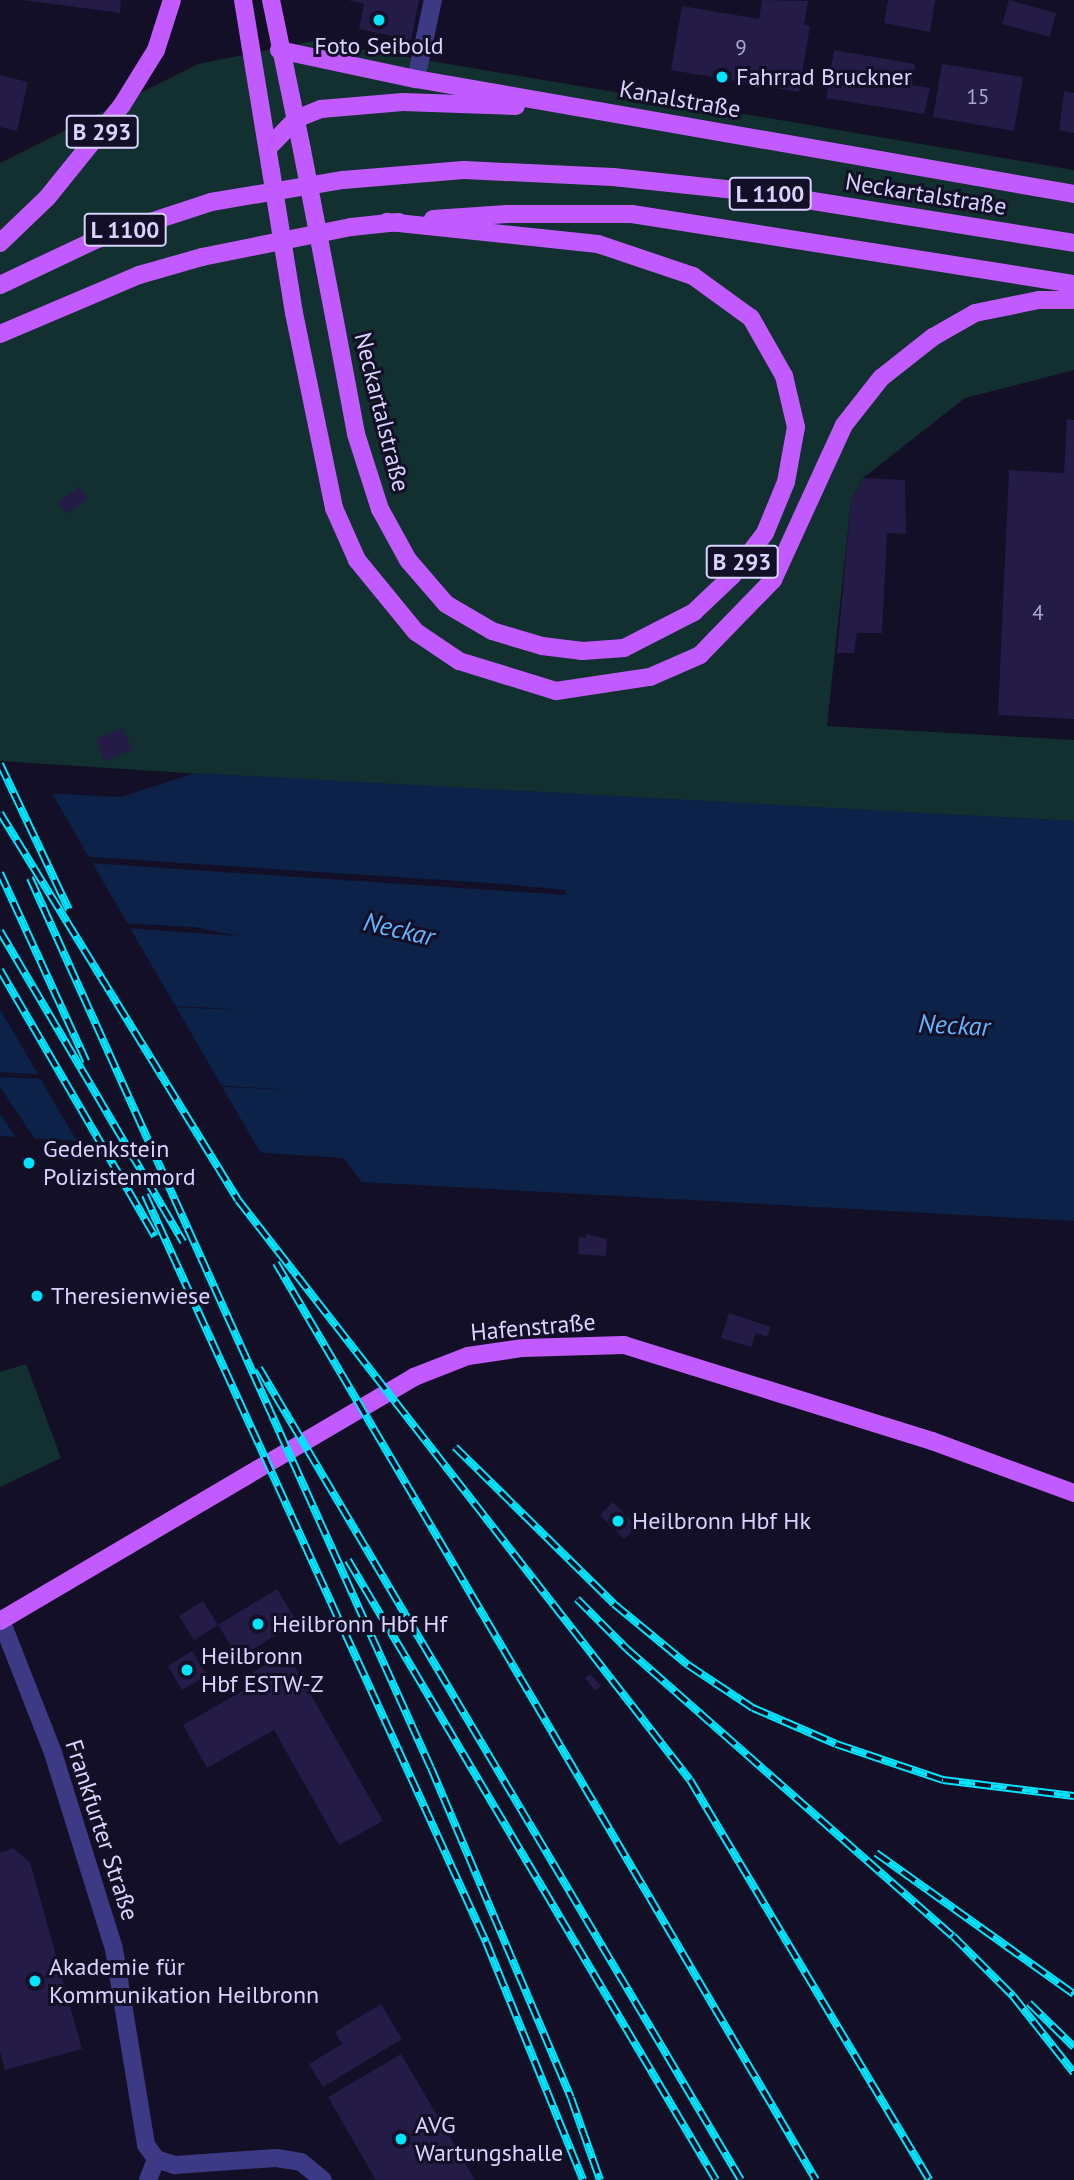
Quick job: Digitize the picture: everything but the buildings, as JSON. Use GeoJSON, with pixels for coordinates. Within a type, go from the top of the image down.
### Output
{"type":"FeatureCollection","features":[{"type":"Feature","properties":{"kind":"main road","name":"B 293"},"geometry":{"type":"LineString","coordinates":[[0,243],[47,198],[122,105],[156,50],[172,0]]}},
{"type":"Feature","properties":{"kind":"main road"},"geometry":{"type":"LineString","coordinates":[[243,0],[294,313],[331,496],[357,560],[416,632],[448,654],[507,679],[556,691],[650,677],[700,655],[773,580],[844,425],[881,378],[933,337],[975,313],[1039,300],[1074,300]]}},
{"type":"Feature","properties":{"kind":"main road","name":"B 293"},"geometry":{"type":"LineString","coordinates":[[271,0],[279,50],[296,119]]}},
{"type":"Feature","properties":{"kind":"main road","name":"Kanalstraße"},"geometry":{"type":"LineString","coordinates":[[279,50],[416,79],[1074,194]]}},
{"type":"Feature","properties":{"kind":"main road"},"geometry":{"type":"LineString","coordinates":[[268,148],[296,119],[321,109],[403,102],[479,103],[636,116]]}},
{"type":"Feature","properties":{"kind":"main road","name":"Neckartalstraße"},"geometry":{"type":"LineString","coordinates":[[296,119],[356,434],[380,509],[408,560],[446,604],[492,631],[542,646],[583,651],[624,648],[694,611],[732,576],[765,533],[786,482],[796,427],[784,376],[751,318],[693,276],[598,244],[387,222]]}},
{"type":"Feature","properties":{"kind":"main road","name":"Neckartalstraße"},"geometry":{"type":"LineString","coordinates":[[0,285],[96,240],[211,202],[343,180],[464,170],[613,177],[763,193],[1074,243]]}},
{"type":"Feature","properties":{"kind":"main road","name":"Neckartalstraße"},"geometry":{"type":"LineString","coordinates":[[0,334],[139,275],[264,243],[387,222],[507,214],[632,214],[1074,284]]}},
{"type":"Feature","properties":{"kind":"main road","name":"Hafenstraße"},"geometry":{"type":"LineString","coordinates":[[0,1620],[414,1377],[468,1356],[522,1348],[624,1345],[919,1437],[1074,1493]]}},
{"type":"Feature","properties":{"kind":"street"},"geometry":{"type":"LineString","coordinates":[[416,79],[433,0]]}},
{"type":"Feature","properties":{"kind":"street","name":"Frankfurter Straße"},"geometry":{"type":"LineString","coordinates":[[0,1620],[52,1753],[111,1938],[127,2015],[141,2129],[156,2159]]}},
{"type":"Feature","properties":{"kind":"street"},"geometry":{"type":"LineString","coordinates":[[148,2180],[156,2159],[175,2165],[291,2160],[311,2168],[323,2180]]}},
{"type":"Feature","properties":{"kind":"green space"},"geometry":{"type":"Polygon","coordinates":[[[313,41],[1074,170],[1074,370],[965,398],[863,478],[851,502],[827,726],[1074,740],[1074,821],[436,789],[0,761],[0,163],[198,64],[313,41]]]}},
{"type":"Feature","properties":{"kind":"green space"},"geometry":{"type":"Polygon","coordinates":[[[26,1364],[61,1458],[0,1487],[0,1372],[26,1364]]]}},
{"type":"Feature","properties":{"kind":"water","name":"Neckar"},"geometry":{"type":"Polygon","coordinates":[[[195,773],[1074,821],[1074,1221],[362,1182],[343,1158],[0,1136],[0,1077],[293,1090],[0,1072],[0,1000],[243,1010],[0,995],[0,919],[238,936],[195,927],[0,917],[0,857],[566,895],[565,890],[504,884],[0,851],[0,791],[121,797],[195,773]]]}},
{"type":"Feature","properties":{"kind":"pier"},"geometry":{"type":"Polygon","coordinates":[[[0,788],[50,790],[263,1157],[79,1145],[0,1009],[0,788]]]}},
{"type":"Feature","properties":{"kind":"pier"},"geometry":{"type":"Polygon","coordinates":[[[0,1087],[37,1142],[18,1140],[0,1114],[0,1087]]]}},
{"type":"Feature","properties":{"kind":"railway"},"geometry":{"type":"LineString","coordinates":[[0,764],[69,910]]}},
{"type":"Feature","properties":{"kind":"railway"},"geometry":{"type":"LineString","coordinates":[[0,813],[238,1200],[690,1780],[929,2180]]}},
{"type":"Feature","properties":{"kind":"railway"},"geometry":{"type":"LineString","coordinates":[[0,873],[86,1061]]}},
{"type":"Feature","properties":{"kind":"railway"},"geometry":{"type":"LineString","coordinates":[[30,878],[431,1768],[571,2098],[600,2180]]}},
{"type":"Feature","properties":{"kind":"railway"},"geometry":{"type":"LineString","coordinates":[[0,931],[183,1242]]}},
{"type":"Feature","properties":{"kind":"railway"},"geometry":{"type":"LineString","coordinates":[[0,970],[155,1236]]}},
{"type":"Feature","properties":{"kind":"railway"},"geometry":{"type":"LineString","coordinates":[[145,1195],[486,1942],[583,2180]]}},
{"type":"Feature","properties":{"kind":"railway"},"geometry":{"type":"LineString","coordinates":[[276,1263],[816,2180]]}},
{"type":"Feature","properties":{"kind":"railway"},"geometry":{"type":"LineString","coordinates":[[259,1368],[741,2180]]}},
{"type":"Feature","properties":{"kind":"railway"},"geometry":{"type":"LineString","coordinates":[[455,1447],[614,1604],[688,1665],[753,1708],[836,1744],[943,1780],[1074,1796]]}},
{"type":"Feature","properties":{"kind":"railway"},"geometry":{"type":"LineString","coordinates":[[348,1560],[716,2180]]}},
{"type":"Feature","properties":{"kind":"railway"},"geometry":{"type":"LineString","coordinates":[[577,1599],[627,1649],[953,1936],[1013,1996],[1074,2073]]}},
{"type":"Feature","properties":{"kind":"railway"},"geometry":{"type":"LineString","coordinates":[[876,1853],[1074,1994]]}},
{"type":"Feature","properties":{"kind":"railway"},"geometry":{"type":"LineString","coordinates":[[1029,2003],[1074,2047]]}},
{"type":"Feature","properties":{"kind":"place","name":"Foto Seibold"},"geometry":{"type":"Point","coordinates":[379,20]}},
{"type":"Feature","properties":{"kind":"place","name":"Fahrrad Bruckner"},"geometry":{"type":"Point","coordinates":[722,77]}},
{"type":"Feature","properties":{"kind":"place","name":"Gedenkstein Polizistenmord"},"geometry":{"type":"Point","coordinates":[29,1163]}},
{"type":"Feature","properties":{"kind":"place","name":"Theresienwiese"},"geometry":{"type":"Point","coordinates":[37,1296]}},
{"type":"Feature","properties":{"kind":"place","name":"Heilbronn Hbf Hk"},"geometry":{"type":"Point","coordinates":[618,1521]}},
{"type":"Feature","properties":{"kind":"place","name":"Heilbronn Hbf Hf"},"geometry":{"type":"Point","coordinates":[258,1624]}},
{"type":"Feature","properties":{"kind":"place","name":"Heilbronn Hbf ESTW-Z"},"geometry":{"type":"Point","coordinates":[187,1670]}},
{"type":"Feature","properties":{"kind":"place","name":"Akademie für Kommunikation Heilbronn"},"geometry":{"type":"Point","coordinates":[35,1981]}},
{"type":"Feature","properties":{"kind":"place","name":"AVG Wartungshalle"},"geometry":{"type":"Point","coordinates":[401,2139]}}]}
